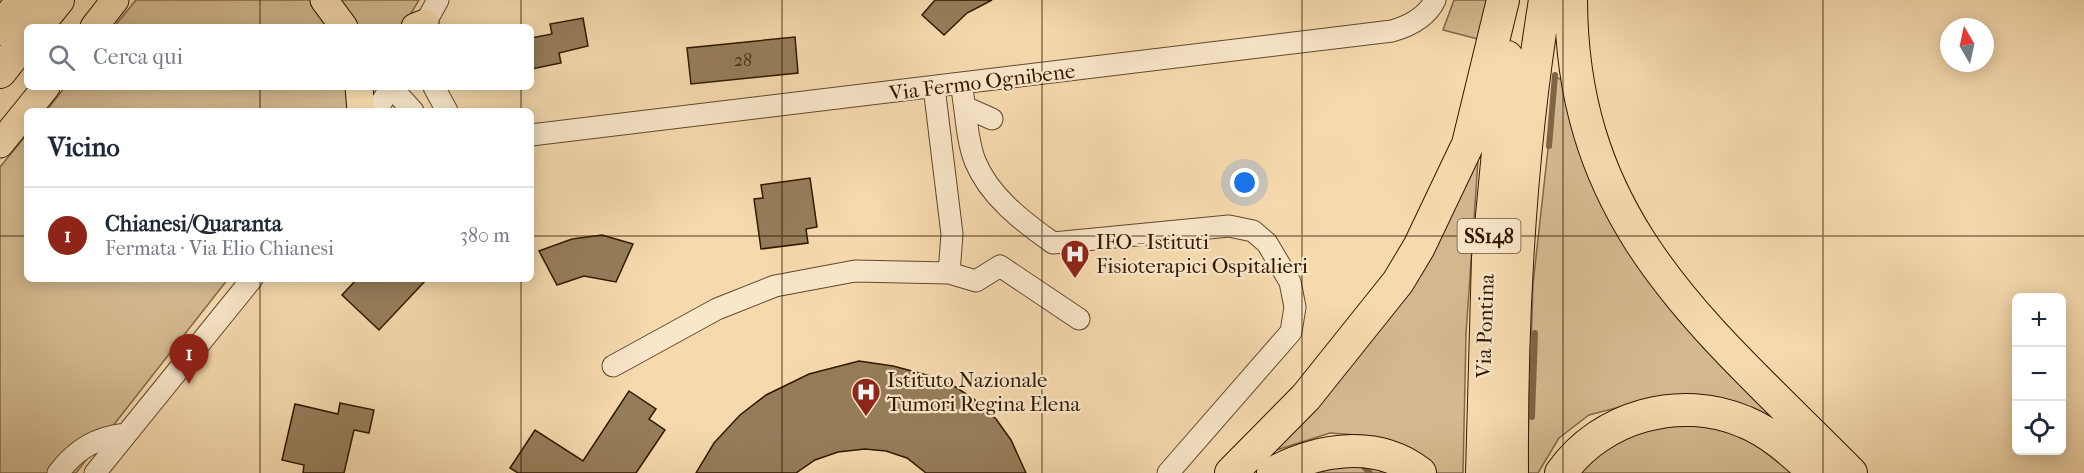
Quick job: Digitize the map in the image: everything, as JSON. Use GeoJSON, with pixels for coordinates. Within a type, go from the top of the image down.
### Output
{"type":"FeatureCollection","features":[{"type":"Feature","properties":{"kind":"highway"},"geometry":{"type":"LineString","coordinates":[[0,29],[23,0]]}},
{"type":"Feature","properties":{"kind":"highway"},"geometry":{"type":"LineString","coordinates":[[38,24],[58,0]]}},
{"type":"Feature","properties":{"kind":"highway"},"geometry":{"type":"LineString","coordinates":[[1231,473],[1314,388],[1398,282],[1419,247],[1468,144],[1503,0]]}},
{"type":"Feature","properties":{"kind":"highway","name":"Via Pontina"},"geometry":{"type":"LineString","coordinates":[[1482,473],[1484,336],[1491,207],[1515,0]]}},
{"type":"Feature","properties":{"kind":"highway","name":"Via Pontina"},"geometry":{"type":"LineString","coordinates":[[1512,473],[1513,342],[1518,251],[1530,122],[1545,0]]}},
{"type":"Feature","properties":{"kind":"highway"},"geometry":{"type":"LineString","coordinates":[[1570,0],[1574,54],[1586,120],[1601,169],[1634,234],[1658,271],[1688,308],[1851,473]]}},
{"type":"Feature","properties":{"kind":"highway"},"geometry":{"type":"LineString","coordinates":[[0,72],[24,42]]}},
{"type":"Feature","properties":{"kind":"highway"},"geometry":{"type":"LineString","coordinates":[[1561,473],[1582,447],[1612,427],[1645,416],[1697,411],[1730,416],[1748,423],[1785,446],[1815,473]]}},
{"type":"Feature","properties":{"kind":"highway"},"geometry":{"type":"LineString","coordinates":[[1273,473],[1312,456],[1347,451],[1388,457],[1420,473]]}},
{"type":"Feature","properties":{"kind":"main road"},"geometry":{"type":"LineString","coordinates":[[96,24],[115,0]]}},
{"type":"Feature","properties":{"kind":"main road"},"geometry":{"type":"LineString","coordinates":[[324,0],[342,24]]}},
{"type":"Feature","properties":{"kind":"main road"},"geometry":{"type":"LineString","coordinates":[[29,108],[44,90]]}},
{"type":"Feature","properties":{"kind":"main road"},"geometry":{"type":"LineString","coordinates":[[359,90],[361,108]]}},
{"type":"Feature","properties":{"kind":"main road"},"geometry":{"type":"LineString","coordinates":[[0,144],[24,114]]}},
{"type":"Feature","properties":{"kind":"street","name":"Via Fermo Ognibene"},"geometry":{"type":"LineString","coordinates":[[534,135],[1392,31],[1410,25],[1431,5]]}},
{"type":"Feature","properties":{"kind":"street"},"geometry":{"type":"LineString","coordinates":[[961,84],[975,160],[992,190],[1031,228],[1053,243],[1229,226],[1253,231],[1267,243],[1290,282],[1295,307],[1291,332],[1168,473]]}},
{"type":"Feature","properties":{"kind":"street"},"geometry":{"type":"LineString","coordinates":[[934,87],[952,234],[949,273]]}},
{"type":"Feature","properties":{"kind":"street"},"geometry":{"type":"LineString","coordinates":[[378,108],[389,90]]}},
{"type":"Feature","properties":{"kind":"street"},"geometry":{"type":"LineString","coordinates":[[394,90],[410,108]]}},
{"type":"Feature","properties":{"kind":"street"},"geometry":{"type":"LineString","coordinates":[[436,90],[445,108]]}},
{"type":"Feature","properties":{"kind":"street"},"geometry":{"type":"LineString","coordinates":[[965,107],[992,118]]}},
{"type":"Feature","properties":{"kind":"street"},"geometry":{"type":"LineString","coordinates":[[613,366],[717,309],[775,286],[855,271],[949,273],[976,281],[1000,266],[1079,319]]}},
{"type":"Feature","properties":{"kind":"street"},"geometry":{"type":"LineString","coordinates":[[95,473],[250,282]]}},
{"type":"Feature","properties":{"kind":"street"},"geometry":{"type":"LineString","coordinates":[[58,473],[73,455],[97,440],[126,434]]}},
{"type":"Feature","properties":{"kind":"shaded area"},"geometry":{"type":"Polygon","coordinates":[[[136,0],[419,0],[405,24],[116,24],[136,0]]]}},
{"type":"Feature","properties":{"kind":"shaded area"},"geometry":{"type":"Polygon","coordinates":[[[1454,0],[1487,0],[1478,39],[1443,30],[1454,0]]]}},
{"type":"Feature","properties":{"kind":"shaded area"},"geometry":{"type":"Polygon","coordinates":[[[1556,77],[1568,83],[1587,160],[1804,434],[1639,402],[1589,415],[1559,438],[1538,473],[1527,473],[1533,284],[1556,77]]]}},
{"type":"Feature","properties":{"kind":"shaded area"},"geometry":{"type":"Polygon","coordinates":[[[63,90],[363,90],[352,108],[48,108],[63,90]]]}},
{"type":"Feature","properties":{"kind":"shaded area"},"geometry":{"type":"Polygon","coordinates":[[[1480,132],[1466,334],[1463,473],[1435,473],[1403,447],[1370,436],[1330,433],[1264,454],[1480,132]]]}},
{"type":"Feature","properties":{"kind":"shaded area"},"geometry":{"type":"Polygon","coordinates":[[[24,138],[24,282],[226,282],[76,473],[0,473],[0,167],[24,138]]]}},
{"type":"Feature","properties":{"kind":"shaded area"},"geometry":{"type":"Polygon","coordinates":[[[1681,422],[1722,424],[1805,473],[1579,473],[1612,440],[1681,422]]]}},
{"type":"Feature","properties":{"kind":"shaded area"},"geometry":{"type":"Polygon","coordinates":[[[1359,457],[1407,473],[1292,473],[1359,457]]]}},
{"type":"Feature","properties":{"kind":"building"},"geometry":{"type":"Polygon","coordinates":[[[935,0],[992,0],[967,13],[944,35],[922,15],[935,0]]]}},
{"type":"Feature","properties":{"kind":"building"},"geometry":{"type":"Polygon","coordinates":[[[583,18],[588,46],[559,53],[561,63],[534,68],[534,37],[552,34],[550,24],[583,18]]]}},
{"type":"Feature","properties":{"kind":"building"},"geometry":{"type":"Polygon","coordinates":[[[795,37],[798,73],[691,84],[687,48],[795,37]]]}},
{"type":"Feature","properties":{"kind":"building"},"geometry":{"type":"Polygon","coordinates":[[[810,178],[817,227],[806,229],[808,243],[761,249],[754,199],[763,198],[761,185],[810,178]]]}},
{"type":"Feature","properties":{"kind":"building"},"geometry":{"type":"Polygon","coordinates":[[[602,235],[633,244],[616,282],[584,276],[557,285],[539,251],[572,239],[602,235]]]}},
{"type":"Feature","properties":{"kind":"building"},"geometry":{"type":"Polygon","coordinates":[[[354,282],[424,282],[379,330],[342,295],[354,282]]]}},
{"type":"Feature","properties":{"kind":"building","name":"Istituto Nazionale Tumori Regina Elena"},"geometry":{"type":"Polygon","coordinates":[[[859,361],[893,366],[927,375],[954,386],[974,399],[996,419],[1011,440],[1026,473],[926,473],[907,458],[886,451],[865,449],[838,452],[815,460],[796,473],[696,473],[714,443],[740,415],[766,395],[809,374],[859,361]]]}},
{"type":"Feature","properties":{"kind":"building"},"geometry":{"type":"Polygon","coordinates":[[[629,391],[656,409],[649,419],[665,430],[636,473],[518,473],[510,468],[535,430],[583,461],[629,391]]]}},
{"type":"Feature","properties":{"kind":"building"},"geometry":{"type":"Polygon","coordinates":[[[340,403],[374,410],[369,433],[354,430],[344,473],[303,473],[304,465],[282,460],[295,404],[338,414],[340,403]]]}},
{"type":"Feature","properties":{"kind":"waterway"},"geometry":{"type":"LineString","coordinates":[[1549,146],[1555,75]]}},
{"type":"Feature","properties":{"kind":"waterway"},"geometry":{"type":"LineString","coordinates":[[1532,417],[1535,333]]}},
{"type":"Feature","properties":{"kind":"waterway"},"geometry":{"type":"LineString","coordinates":[[1362,465],[1370,473]]}},
{"type":"Feature","properties":{"kind":"place","name":"IFO - Istituti Fisioterapici Ospitalieri"},"geometry":{"type":"Point","coordinates":[1075,280]}},
{"type":"Feature","properties":{"kind":"place","name":"Chianesi/Quaranta"},"geometry":{"type":"Point","coordinates":[189,384]}},
{"type":"Feature","properties":{"kind":"place","name":"Istituto Nazionale Tumori Regina Elena"},"geometry":{"type":"Point","coordinates":[866,418]}}]}
